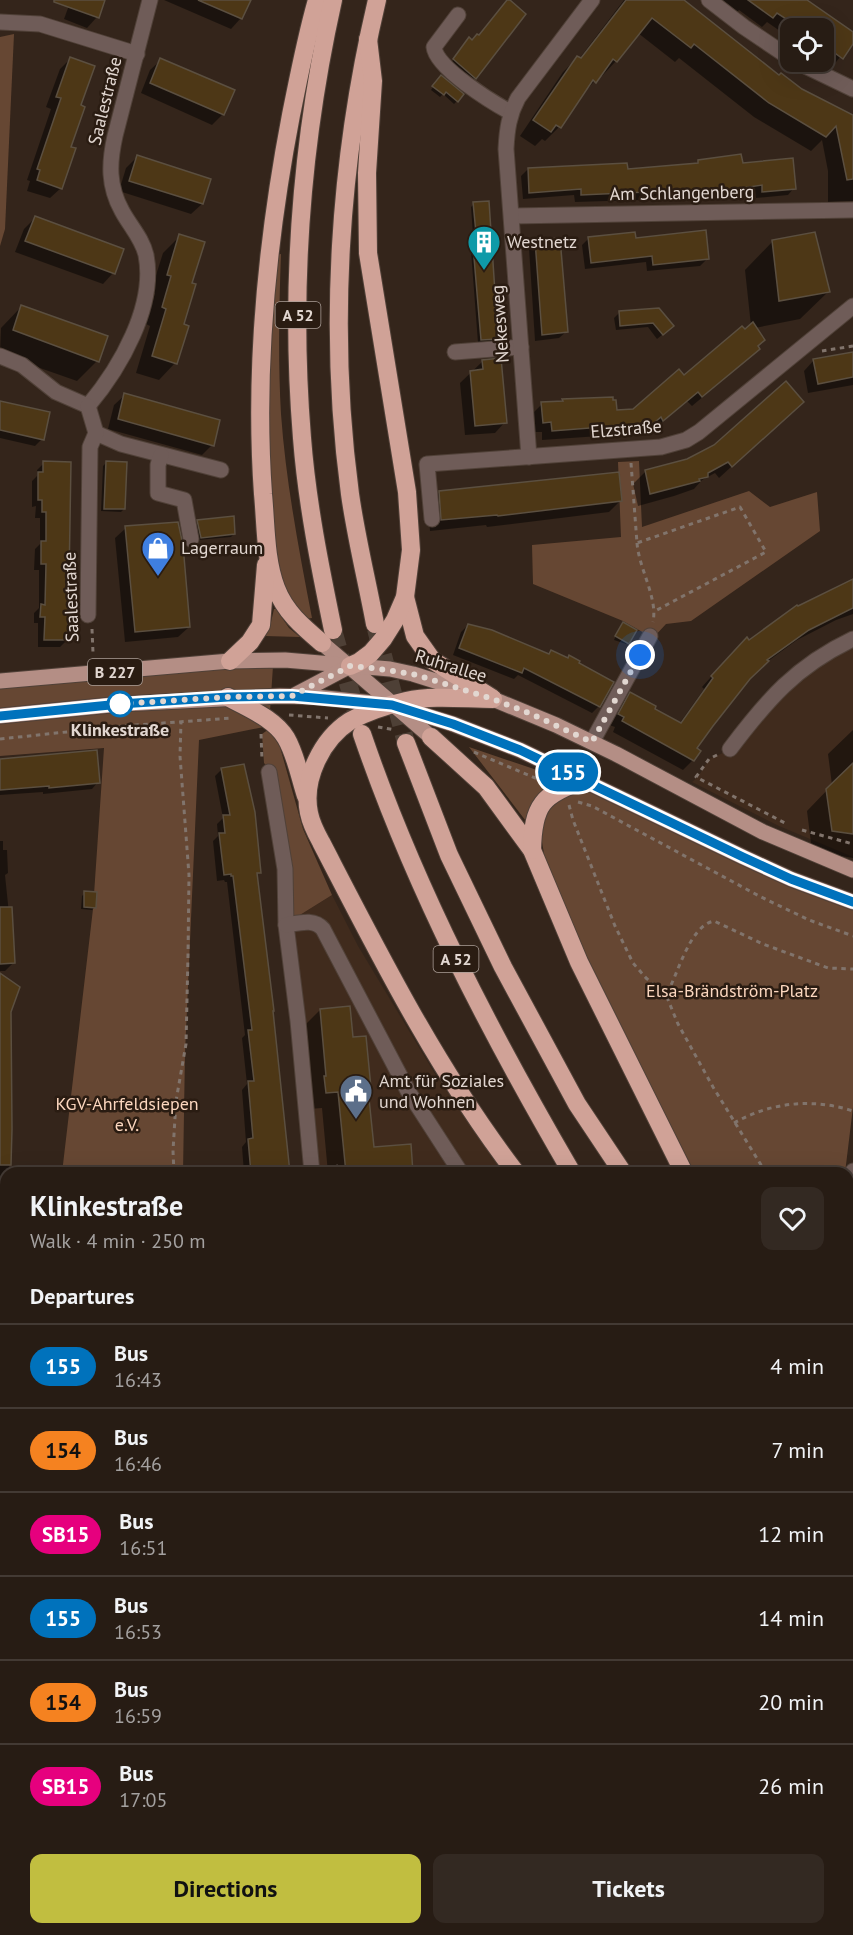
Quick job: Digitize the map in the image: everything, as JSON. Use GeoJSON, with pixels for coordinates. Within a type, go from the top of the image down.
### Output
{"type":"FeatureCollection","features":[{"type":"Feature","properties":{"kind":"highway"},"geometry":{"type":"LineString","coordinates":[[317,0],[303,57],[280,175],[266,281],[260,431],[268,548],[272,573],[283,602],[297,621],[328,637]]}},
{"type":"Feature","properties":{"kind":"highway","name":"A 52"},"geometry":{"type":"LineString","coordinates":[[328,637],[302,438],[298,350],[299,254],[306,153],[313,100],[333,0]]}},
{"type":"Feature","properties":{"kind":"highway","name":"A 52"},"geometry":{"type":"LineString","coordinates":[[375,624],[350,494],[340,388],[339,282],[353,120],[377,0]]}},
{"type":"Feature","properties":{"kind":"highway"},"geometry":{"type":"LineString","coordinates":[[350,666],[365,658],[383,639],[395,620],[405,597],[410,558],[409,509],[368,253],[367,173],[373,81],[368,39]]}},
{"type":"Feature","properties":{"kind":"highway"},"geometry":{"type":"LineString","coordinates":[[230,661],[250,642],[261,625],[268,548]]}},
{"type":"Feature","properties":{"kind":"highway"},"geometry":{"type":"LineString","coordinates":[[405,597],[415,636],[432,660],[493,699]]}},
{"type":"Feature","properties":{"kind":"highway"},"geometry":{"type":"LineString","coordinates":[[228,697],[269,721],[286,738],[308,801]]}},
{"type":"Feature","properties":{"kind":"highway"},"geometry":{"type":"LineString","coordinates":[[493,699],[405,701],[392,705],[357,728],[333,737],[317,761],[310,781],[308,801],[310,819],[315,830],[398,992],[463,1100],[512,1167]]}},
{"type":"Feature","properties":{"kind":"highway","name":"A 52"},"geometry":{"type":"LineString","coordinates":[[357,728],[431,908],[506,1057],[569,1167]]}},
{"type":"Feature","properties":{"kind":"highway","name":"A 52"},"geometry":{"type":"LineString","coordinates":[[401,737],[449,855],[503,967],[577,1104],[619,1167]]}},
{"type":"Feature","properties":{"kind":"highway"},"geometry":{"type":"LineString","coordinates":[[431,737],[486,787],[532,850],[579,962],[681,1167]]}},
{"type":"Feature","properties":{"kind":"highway"},"geometry":{"type":"LineString","coordinates":[[532,850],[532,825],[542,801],[563,797],[567,786],[585,780]]}},
{"type":"Feature","properties":{"kind":"main road"},"geometry":{"type":"LineString","coordinates":[[328,637],[350,666],[431,737]]}},
{"type":"Feature","properties":{"kind":"main road","name":"Ruhrallee"},"geometry":{"type":"LineString","coordinates":[[0,681],[230,661],[285,660],[390,669],[413,674],[493,699],[531,714],[592,742],[763,832],[853,870]]}},
{"type":"Feature","properties":{"kind":"main road"},"geometry":{"type":"LineString","coordinates":[[290,696],[350,666]]}},
{"type":"Feature","properties":{"kind":"main road"},"geometry":{"type":"LineString","coordinates":[[228,697],[290,696],[392,705],[453,724],[520,750],[791,879],[853,902]]}},
{"type":"Feature","properties":{"kind":"main road","name":"B 227"},"geometry":{"type":"LineString","coordinates":[[0,716],[120,704],[228,697]]}},
{"type":"Feature","properties":{"kind":"street","name":"Saalestraße"},"geometry":{"type":"LineString","coordinates":[[88,615],[90,447],[96,433],[88,406],[105,386],[125,355],[137,323],[147,283],[146,255],[138,234],[122,212],[113,194],[110,156],[150,0]]}},
{"type":"Feature","properties":{"kind":"street","name":"Nekesweg"},"geometry":{"type":"LineString","coordinates":[[529,457],[506,148],[510,112],[518,98],[592,0]]}},
{"type":"Feature","properties":{"kind":"street"},"geometry":{"type":"LineString","coordinates":[[709,0],[780,51]]}},
{"type":"Feature","properties":{"kind":"street"},"geometry":{"type":"LineString","coordinates":[[458,15],[434,47],[434,54],[445,66],[491,101],[510,112]]}},
{"type":"Feature","properties":{"kind":"street"},"geometry":{"type":"LineString","coordinates":[[0,22],[40,24],[137,54]]}},
{"type":"Feature","properties":{"kind":"street"},"geometry":{"type":"LineString","coordinates":[[818,72],[853,89]]}},
{"type":"Feature","properties":{"kind":"street","name":"Am Schlangenberg"},"geometry":{"type":"LineString","coordinates":[[512,216],[853,210]]}},
{"type":"Feature","properties":{"kind":"street","name":"Elzstraße"},"geometry":{"type":"LineString","coordinates":[[432,519],[427,464],[630,450],[661,447],[686,440],[699,432],[853,306]]}},
{"type":"Feature","properties":{"kind":"street"},"geometry":{"type":"LineString","coordinates":[[455,352],[521,347]]}},
{"type":"Feature","properties":{"kind":"street"},"geometry":{"type":"LineString","coordinates":[[2,353],[22,365],[56,392],[88,406]]}},
{"type":"Feature","properties":{"kind":"street"},"geometry":{"type":"LineString","coordinates":[[96,433],[121,444],[221,470]]}},
{"type":"Feature","properties":{"kind":"street"},"geometry":{"type":"LineString","coordinates":[[161,455],[158,493],[184,500],[191,539]]}},
{"type":"Feature","properties":{"kind":"street"},"geometry":{"type":"LineString","coordinates":[[592,742],[650,636]]}},
{"type":"Feature","properties":{"kind":"street"},"geometry":{"type":"LineString","coordinates":[[730,750],[759,711],[783,685],[810,663],[853,639]]}},
{"type":"Feature","properties":{"kind":"street"},"geometry":{"type":"LineString","coordinates":[[269,772],[285,869],[286,925],[298,1021],[311,1167]]}},
{"type":"Feature","properties":{"kind":"street"},"geometry":{"type":"LineString","coordinates":[[286,925],[312,921],[319,923],[408,1091],[457,1167]]}},
{"type":"Feature","properties":{"kind":"path"},"geometry":{"type":"LineString","coordinates":[[801,350],[820,352],[853,346]]}},
{"type":"Feature","properties":{"kind":"path"},"geometry":{"type":"LineString","coordinates":[[630,450],[638,554],[655,611],[650,636]]}},
{"type":"Feature","properties":{"kind":"path"},"geometry":{"type":"LineString","coordinates":[[637,543],[740,507],[766,552],[655,611]]}},
{"type":"Feature","properties":{"kind":"path","name":"Saalestraße"},"geometry":{"type":"LineString","coordinates":[[88,615],[92,619],[93,653]]}},
{"type":"Feature","properties":{"kind":"path"},"geometry":{"type":"LineString","coordinates":[[290,696],[288,714],[401,737]]}},
{"type":"Feature","properties":{"kind":"path"},"geometry":{"type":"LineString","coordinates":[[0,739],[234,718]]}},
{"type":"Feature","properties":{"kind":"path"},"geometry":{"type":"LineString","coordinates":[[174,1167],[176,1101],[186,1044],[188,955],[189,875],[180,756],[181,721]]}},
{"type":"Feature","properties":{"kind":"path"},"geometry":{"type":"LineString","coordinates":[[269,721],[262,729],[261,741],[263,765],[269,772]]}},
{"type":"Feature","properties":{"kind":"path"},"geometry":{"type":"LineString","coordinates":[[465,749],[544,782],[563,797],[592,806],[761,897],[809,920],[853,936]]}},
{"type":"Feature","properties":{"kind":"path"},"geometry":{"type":"LineString","coordinates":[[730,750],[709,759],[696,777],[790,825]]}},
{"type":"Feature","properties":{"kind":"path"},"geometry":{"type":"LineString","coordinates":[[563,797],[625,946],[640,972],[666,995],[678,1024],[734,1123],[762,1167]]}},
{"type":"Feature","properties":{"kind":"path"},"geometry":{"type":"LineString","coordinates":[[799,829],[853,844]]}},
{"type":"Feature","properties":{"kind":"path"},"geometry":{"type":"LineString","coordinates":[[666,995],[688,948],[702,926],[714,921],[763,944],[828,968],[853,969]]}},
{"type":"Feature","properties":{"kind":"path"},"geometry":{"type":"LineString","coordinates":[[734,1123],[758,1111],[788,1105],[824,1103],[853,1111]]}},
{"type":"Feature","properties":{"kind":"shaded area"},"geometry":{"type":"Polygon","coordinates":[[[853,640],[853,857],[779,826],[692,782],[698,777],[709,759],[732,749],[760,711],[853,640]]]}},
{"type":"Feature","properties":{"kind":"shaded area"},"geometry":{"type":"Polygon","coordinates":[[[332,895],[358,946],[435,1074],[500,1167],[313,1167],[287,923],[332,895]]]}},
{"type":"Feature","properties":{"kind":"green space"},"geometry":{"type":"Polygon","coordinates":[[[14,34],[5,229],[0,246],[0,37],[14,34]]]}},
{"type":"Feature","properties":{"kind":"green space"},"geometry":{"type":"Polygon","coordinates":[[[281,254],[279,374],[281,414],[290,491],[312,618],[305,619],[283,584],[276,546],[271,475],[269,412],[271,349],[276,255],[281,254]]]}},
{"type":"Feature","properties":{"kind":"green space"},"geometry":{"type":"Polygon","coordinates":[[[639,461],[642,527],[749,491],[770,507],[817,492],[820,531],[691,621],[666,624],[653,638],[623,621],[533,584],[532,545],[621,537],[618,462],[639,461]]]}},
{"type":"Feature","properties":{"kind":"green space"},"geometry":{"type":"Polygon","coordinates":[[[274,609],[289,628],[300,637],[265,636],[274,609]]]}},
{"type":"Feature","properties":{"kind":"green space","name":"KGV-Ahrfeldsiepen e.V."},"geometry":{"type":"Polygon","coordinates":[[[230,662],[273,666],[269,726],[199,740],[185,1053],[183,1167],[63,1167],[93,909],[104,748],[0,756],[0,683],[230,662]]]}},
{"type":"Feature","properties":{"kind":"green space"},"geometry":{"type":"Polygon","coordinates":[[[269,729],[280,747],[303,829],[332,895],[287,923],[271,771],[264,763],[262,734],[269,729]]]}},
{"type":"Feature","properties":{"kind":"green space","name":"Elsa-Brändström-Platz"},"geometry":{"type":"Polygon","coordinates":[[[469,747],[596,790],[853,908],[853,1107],[846,1167],[685,1167],[548,877],[542,842],[469,747]]]}},
{"type":"Feature","properties":{"kind":"building"},"geometry":{"type":"Polygon","coordinates":[[[54,0],[105,0],[99,18],[54,2],[54,0]]]}},
{"type":"Feature","properties":{"kind":"building"},"geometry":{"type":"Polygon","coordinates":[[[198,0],[251,0],[242,19],[198,0]]]}},
{"type":"Feature","properties":{"kind":"building"},"geometry":{"type":"Polygon","coordinates":[[[507,0],[526,14],[476,79],[453,59],[469,37],[472,40],[477,34],[479,35],[507,0]]]}},
{"type":"Feature","properties":{"kind":"building"},"geometry":{"type":"Polygon","coordinates":[[[626,0],[684,0],[779,75],[781,73],[802,89],[853,115],[853,179],[847,180],[836,126],[826,137],[769,103],[694,44],[691,48],[652,18],[617,62],[613,59],[596,83],[593,80],[561,128],[556,125],[551,132],[533,120],[577,56],[581,58],[626,0]]]}},
{"type":"Feature","properties":{"kind":"building"},"geometry":{"type":"Polygon","coordinates":[[[748,0],[807,0],[833,18],[785,18],[777,13],[773,18],[748,0]]]}},
{"type":"Feature","properties":{"kind":"building"},"geometry":{"type":"Polygon","coordinates":[[[834,19],[853,32],[853,44],[843,59],[834,52],[834,19]]]}},
{"type":"Feature","properties":{"kind":"building"},"geometry":{"type":"Polygon","coordinates":[[[70,57],[95,66],[81,105],[85,107],[71,147],[76,148],[62,189],[37,180],[40,170],[37,169],[61,98],[56,97],[70,57]]]}},
{"type":"Feature","properties":{"kind":"building"},"geometry":{"type":"Polygon","coordinates":[[[160,58],[235,90],[224,115],[150,83],[160,58]]]}},
{"type":"Feature","properties":{"kind":"building"},"geometry":{"type":"Polygon","coordinates":[[[441,75],[464,94],[458,102],[446,92],[444,95],[432,86],[441,75]]]}},
{"type":"Feature","properties":{"kind":"building"},"geometry":{"type":"Polygon","coordinates":[[[741,154],[743,163],[793,158],[796,189],[762,192],[762,185],[703,194],[702,189],[581,195],[581,189],[529,193],[528,168],[627,163],[628,169],[698,163],[698,160],[741,154]]]}},
{"type":"Feature","properties":{"kind":"building"},"geometry":{"type":"Polygon","coordinates":[[[137,155],[211,179],[203,204],[129,181],[137,155]]]}},
{"type":"Feature","properties":{"kind":"building","name":"Westnetz"},"geometry":{"type":"Polygon","coordinates":[[[489,201],[498,339],[481,340],[472,234],[476,233],[473,202],[489,201]]]}},
{"type":"Feature","properties":{"kind":"building"},"geometry":{"type":"Polygon","coordinates":[[[35,216],[124,249],[115,274],[25,241],[35,216]]]}},
{"type":"Feature","properties":{"kind":"building"},"geometry":{"type":"Polygon","coordinates":[[[706,230],[709,259],[653,265],[652,256],[591,263],[588,237],[635,232],[636,238],[706,230]]]}},
{"type":"Feature","properties":{"kind":"building"},"geometry":{"type":"Polygon","coordinates":[[[815,232],[830,292],[779,301],[772,240],[815,232]]]}},
{"type":"Feature","properties":{"kind":"building"},"geometry":{"type":"Polygon","coordinates":[[[179,234],[205,242],[192,283],[196,284],[184,324],[189,326],[177,364],[152,356],[166,309],[162,307],[171,276],[167,275],[179,234]]]}},
{"type":"Feature","properties":{"kind":"building"},"geometry":{"type":"Polygon","coordinates":[[[560,238],[568,332],[542,335],[535,240],[560,238]]]}},
{"type":"Feature","properties":{"kind":"building"},"geometry":{"type":"Polygon","coordinates":[[[21,305],[108,336],[99,362],[13,330],[21,305]]]}},
{"type":"Feature","properties":{"kind":"building"},"geometry":{"type":"Polygon","coordinates":[[[659,308],[674,326],[663,335],[653,323],[620,326],[619,311],[659,308]]]}},
{"type":"Feature","properties":{"kind":"building"},"geometry":{"type":"Polygon","coordinates":[[[753,322],[765,340],[758,346],[760,349],[702,397],[698,392],[663,421],[661,417],[654,423],[552,431],[551,422],[543,423],[541,402],[613,397],[613,400],[616,400],[617,410],[633,409],[679,369],[684,375],[742,326],[745,329],[753,322]]]}},
{"type":"Feature","properties":{"kind":"building"},"geometry":{"type":"Polygon","coordinates":[[[853,352],[853,377],[818,384],[813,359],[853,352]]]}},
{"type":"Feature","properties":{"kind":"building"},"geometry":{"type":"Polygon","coordinates":[[[501,358],[507,423],[475,426],[470,371],[483,369],[482,360],[501,358]]]}},
{"type":"Feature","properties":{"kind":"building"},"geometry":{"type":"Polygon","coordinates":[[[786,381],[804,402],[732,467],[728,462],[708,473],[708,477],[699,479],[700,481],[650,494],[645,470],[687,459],[714,445],[786,381]]]}},
{"type":"Feature","properties":{"kind":"building"},"geometry":{"type":"Polygon","coordinates":[[[124,393],[220,420],[214,446],[118,419],[124,393]]]}},
{"type":"Feature","properties":{"kind":"building"},"geometry":{"type":"Polygon","coordinates":[[[0,401],[50,412],[44,440],[0,430],[0,401]]]}},
{"type":"Feature","properties":{"kind":"building"},"geometry":{"type":"Polygon","coordinates":[[[43,461],[71,462],[68,640],[44,640],[45,617],[40,617],[41,604],[45,605],[46,564],[41,564],[41,541],[46,541],[46,512],[42,512],[42,500],[38,500],[38,472],[43,472],[43,461]]]}},
{"type":"Feature","properties":{"kind":"building"},"geometry":{"type":"Polygon","coordinates":[[[106,461],[127,462],[125,509],[104,509],[106,461]]]}},
{"type":"Feature","properties":{"kind":"building"},"geometry":{"type":"Polygon","coordinates":[[[619,472],[622,501],[498,516],[441,520],[439,491],[619,472]]]}},
{"type":"Feature","properties":{"kind":"building"},"geometry":{"type":"Polygon","coordinates":[[[234,516],[235,534],[201,538],[197,520],[234,516]]]}},
{"type":"Feature","properties":{"kind":"building","name":"Lagerraum"},"geometry":{"type":"Polygon","coordinates":[[[178,522],[183,545],[190,627],[135,632],[125,526],[178,522]]]}},
{"type":"Feature","properties":{"kind":"building"},"geometry":{"type":"Polygon","coordinates":[[[853,579],[853,608],[809,630],[767,660],[769,661],[750,679],[697,748],[701,751],[694,761],[622,721],[624,717],[618,714],[630,692],[681,723],[713,678],[711,676],[747,637],[749,640],[797,605],[853,579]]]}},
{"type":"Feature","properties":{"kind":"building"},"geometry":{"type":"Polygon","coordinates":[[[623,622],[637,630],[629,644],[615,636],[623,622]]]}},
{"type":"Feature","properties":{"kind":"building"},"geometry":{"type":"Polygon","coordinates":[[[468,624],[492,630],[549,654],[551,650],[568,658],[569,655],[614,682],[600,707],[524,668],[522,673],[459,648],[468,624]]]}},
{"type":"Feature","properties":{"kind":"building"},"geometry":{"type":"Polygon","coordinates":[[[97,750],[100,783],[0,790],[0,759],[97,750]]]}},
{"type":"Feature","properties":{"kind":"building"},"geometry":{"type":"Polygon","coordinates":[[[853,763],[853,834],[832,831],[826,789],[853,763]]]}},
{"type":"Feature","properties":{"kind":"building"},"geometry":{"type":"Polygon","coordinates":[[[244,764],[255,812],[261,873],[257,873],[289,1167],[250,1167],[248,1139],[253,1138],[248,1081],[254,1081],[248,1030],[252,1030],[233,876],[224,875],[219,833],[225,833],[223,815],[230,815],[221,768],[244,764]]]}},
{"type":"Feature","properties":{"kind":"building"},"geometry":{"type":"Polygon","coordinates":[[[84,891],[97,892],[96,908],[84,907],[84,891]]]}},
{"type":"Feature","properties":{"kind":"building"},"geometry":{"type":"Polygon","coordinates":[[[0,907],[12,907],[15,963],[0,964],[0,907]]]}},
{"type":"Feature","properties":{"kind":"building"},"geometry":{"type":"Polygon","coordinates":[[[0,973],[20,987],[11,1012],[11,1165],[0,1165],[0,973]]]}},
{"type":"Feature","properties":{"kind":"building"},"geometry":{"type":"Polygon","coordinates":[[[350,1006],[353,1037],[366,1036],[371,1088],[368,1089],[374,1147],[411,1144],[413,1167],[345,1167],[338,1092],[326,1093],[320,1009],[350,1006]]]}},
{"type":"Feature","properties":{"kind":"tunnel"},"geometry":{"type":"LineString","coordinates":[[376,629],[406,743]]}},
{"type":"Feature","properties":{"kind":"tunnel"},"geometry":{"type":"LineString","coordinates":[[333,630],[357,715]]}},
{"type":"Feature","properties":{"kind":"bus line","name":"155"},"geometry":{"type":"LineString","coordinates":[[0,716],[120,704],[228,697],[316,697],[392,705],[453,724],[520,750],[791,879],[853,902]]}},
{"type":"Feature","properties":{"kind":"place","name":"Westnetz"},"geometry":{"type":"Point","coordinates":[484,271]}},
{"type":"Feature","properties":{"kind":"place","name":"Lagerraum"},"geometry":{"type":"Point","coordinates":[158,577]}},
{"type":"Feature","properties":{"kind":"place","name":"Klinkestraße"},"geometry":{"type":"Point","coordinates":[120,704]}},
{"type":"Feature","properties":{"kind":"place","name":"Amt für Soziales und Wohnen"},"geometry":{"type":"Point","coordinates":[356,1120]}},
{"type":"Feature","properties":{"kind":"route"},"geometry":{"type":"LineString","coordinates":[[120,704],[228,697],[292,696],[350,666],[390,669],[493,699],[592,742],[640,655]]}}]}
